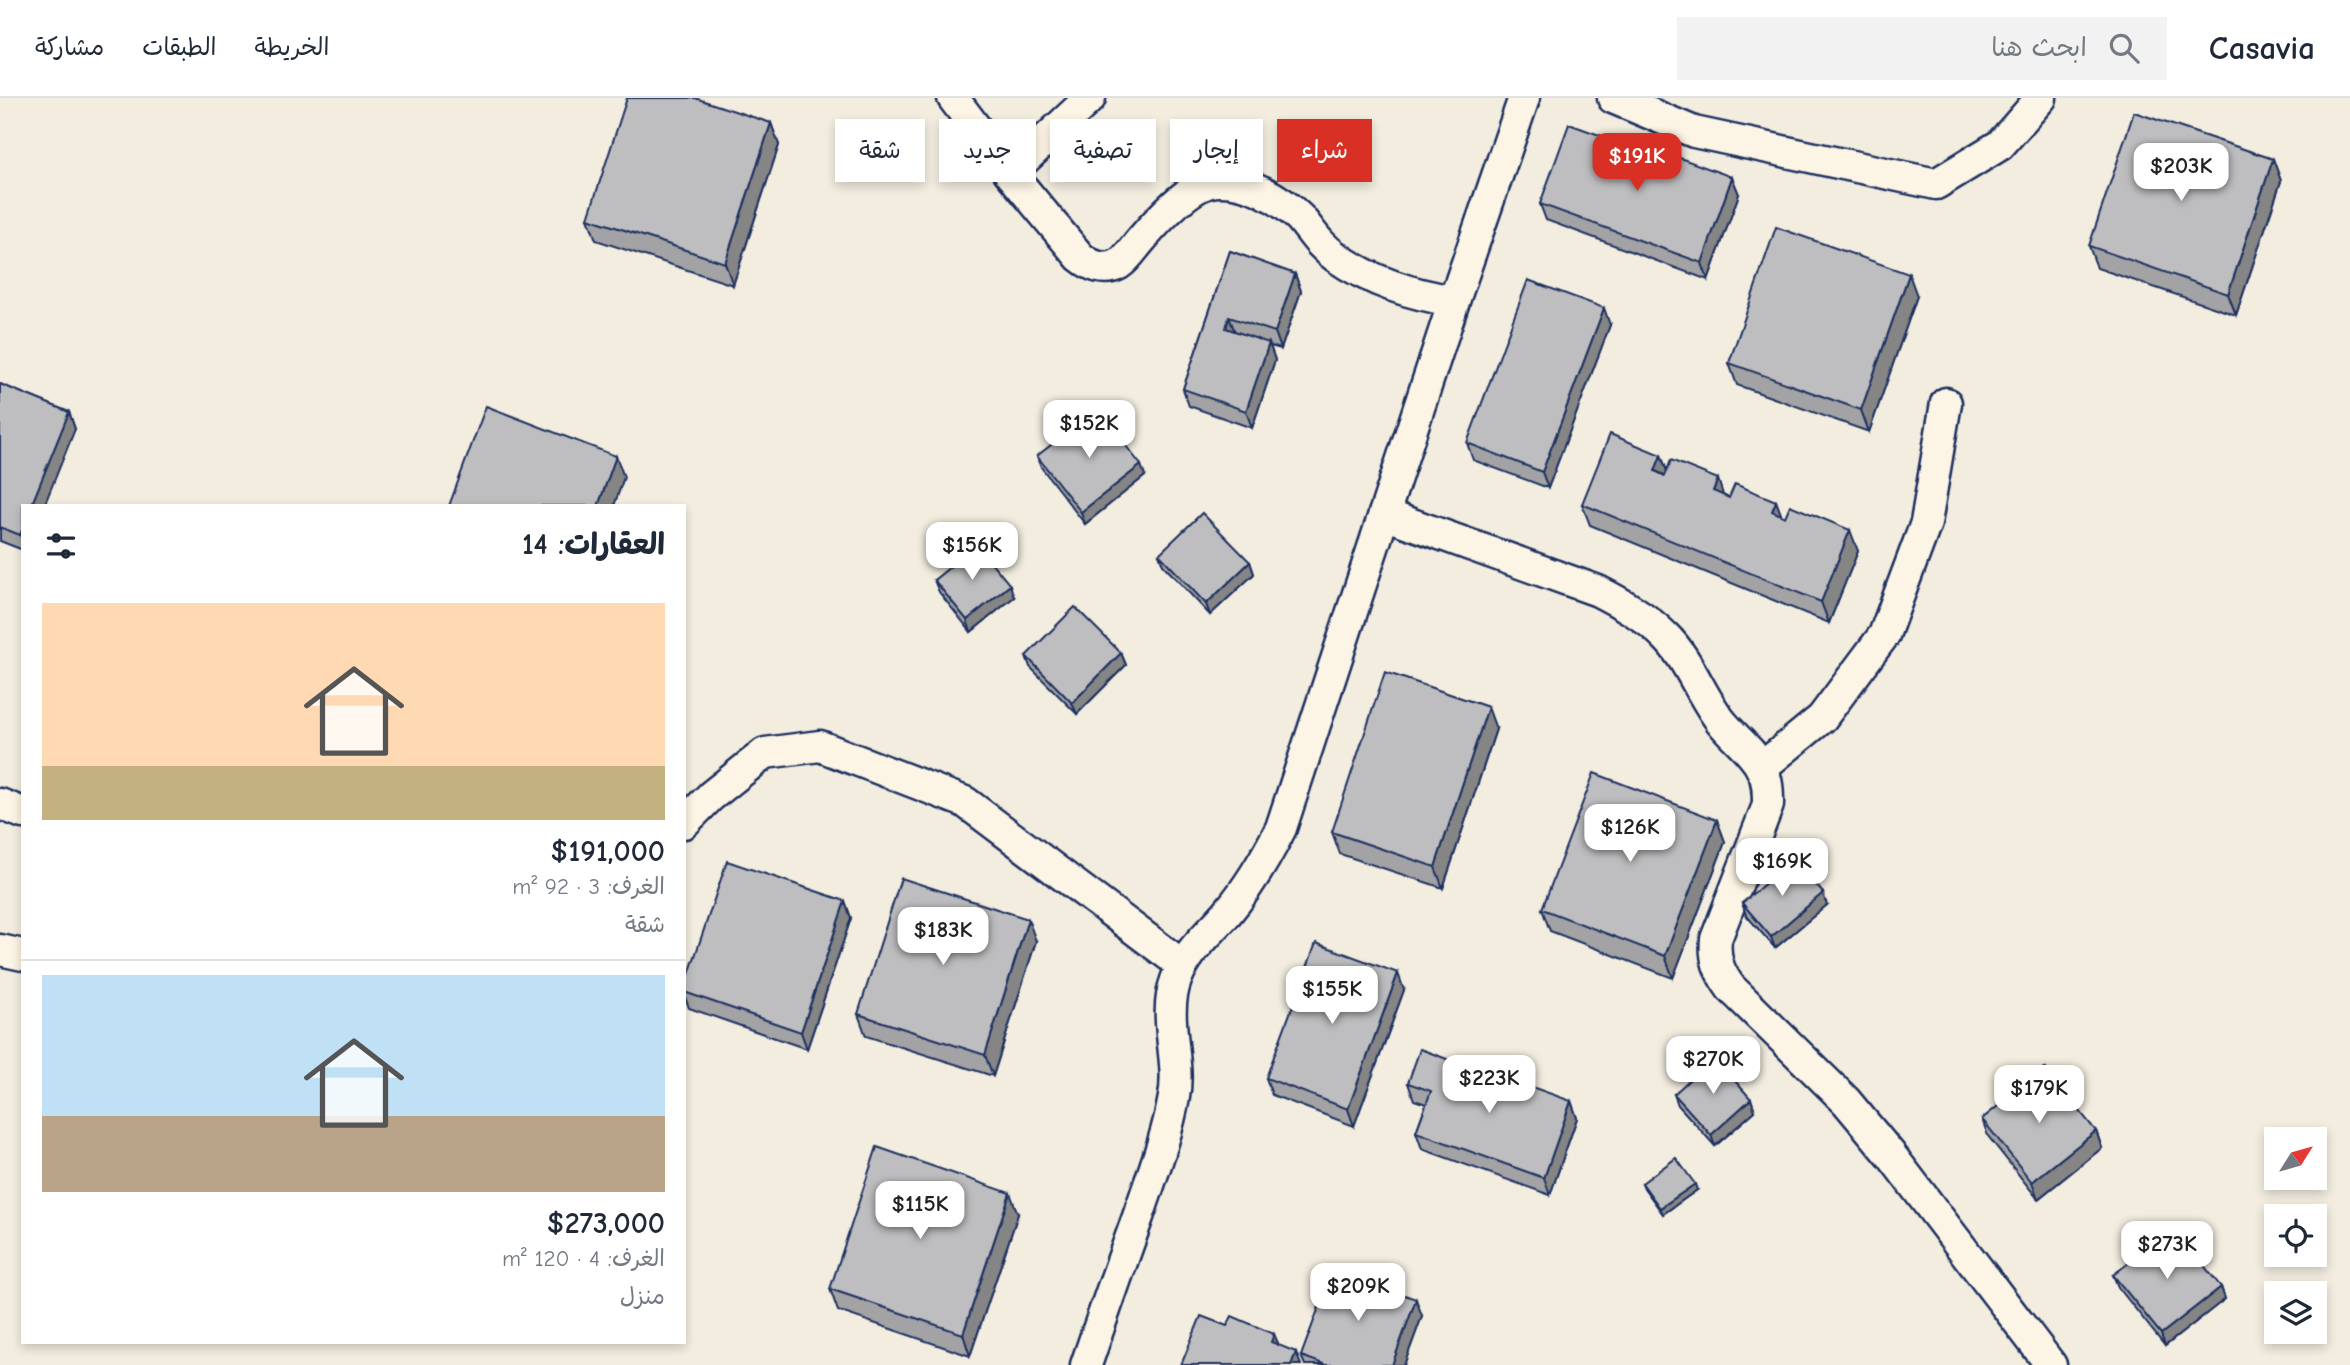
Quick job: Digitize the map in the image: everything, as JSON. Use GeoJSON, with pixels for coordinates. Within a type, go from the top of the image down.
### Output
{"type":"FeatureCollection","features":[{"type":"Feature","properties":{"kind":"street"},"geometry":{"type":"LineString","coordinates":[[953,98],[969,119]]}},
{"type":"Feature","properties":{"kind":"street"},"geometry":{"type":"LineString","coordinates":[[1036,149],[1090,98]]}},
{"type":"Feature","properties":{"kind":"street"},"geometry":{"type":"LineString","coordinates":[[1086,1365],[1165,1140],[1175,1093],[1172,993],[1182,965],[1248,885],[1267,857],[1281,828],[1454,301],[1524,98]]}},
{"type":"Feature","properties":{"kind":"street"},"geometry":{"type":"LineString","coordinates":[[1613,98],[1694,132],[1936,184],[2000,145],[2040,98]]}},
{"type":"Feature","properties":{"kind":"street"},"geometry":{"type":"LineString","coordinates":[[1018,182],[1080,257],[1087,264],[1098,267],[1108,268],[1119,264],[1179,201],[1217,180],[1257,189],[1280,201],[1300,218],[1315,240],[1353,268],[1385,284],[1419,295],[1454,301]]}},
{"type":"Feature","properties":{"kind":"street"},"geometry":{"type":"LineString","coordinates":[[1761,768],[1822,718],[1884,635],[1926,523],[1946,403]]}},
{"type":"Feature","properties":{"kind":"street"},"geometry":{"type":"LineString","coordinates":[[1384,514],[1598,591],[1649,621],[1667,638],[1722,723],[1753,755],[1768,788],[1768,805],[1716,939],[1717,966],[1731,988],[1846,1101],[1884,1146],[2051,1365]]}},
{"type":"Feature","properties":{"kind":"street"},"geometry":{"type":"LineString","coordinates":[[686,821],[711,796],[765,753],[820,746],[965,802],[1182,965]]}},
{"type":"Feature","properties":{"kind":"street"},"geometry":{"type":"LineString","coordinates":[[0,804],[21,812]]}},
{"type":"Feature","properties":{"kind":"street"},"geometry":{"type":"LineString","coordinates":[[0,950],[21,955]]}},
{"type":"Feature","properties":{"kind":"building"},"geometry":{"type":"Polygon","coordinates":[[[627,98],[695,98],[771,123],[725,263],[588,218],[627,98]]]}},
{"type":"Feature","properties":{"kind":"building"},"geometry":{"type":"Polygon","coordinates":[[[2134,112],[2273,159],[2228,294],[2089,246],[2134,112]]]}},
{"type":"Feature","properties":{"kind":"building"},"geometry":{"type":"Polygon","coordinates":[[[1569,124],[1633,147],[1624,169],[1640,175],[1650,147],[1732,177],[1702,263],[1540,204],[1569,124]]]}},
{"type":"Feature","properties":{"kind":"building"},"geometry":{"type":"Polygon","coordinates":[[[1776,227],[1909,274],[1861,410],[1729,363],[1776,227]]]}},
{"type":"Feature","properties":{"kind":"building"},"geometry":{"type":"Polygon","coordinates":[[[1230,251],[1295,274],[1275,332],[1229,317],[1226,328],[1269,343],[1246,411],[1183,389],[1230,251]]]}},
{"type":"Feature","properties":{"kind":"building"},"geometry":{"type":"Polygon","coordinates":[[[1528,280],[1604,308],[1542,472],[1467,443],[1528,280]]]}},
{"type":"Feature","properties":{"kind":"building"},"geometry":{"type":"Polygon","coordinates":[[[0,384],[69,412],[32,504],[21,504],[20,535],[0,527],[0,384]]]}},
{"type":"Feature","properties":{"kind":"building"},"geometry":{"type":"Polygon","coordinates":[[[486,406],[616,456],[599,504],[450,504],[486,406]]]}},
{"type":"Feature","properties":{"kind":"building"},"geometry":{"type":"Polygon","coordinates":[[[1097,409],[1141,465],[1081,512],[1037,456],[1097,409]]]}},
{"type":"Feature","properties":{"kind":"building"},"geometry":{"type":"Polygon","coordinates":[[[1610,434],[1661,455],[1655,471],[1665,476],[1671,460],[1718,479],[1713,491],[1729,498],[1735,484],[1776,501],[1772,511],[1785,517],[1790,505],[1850,530],[1821,602],[1582,504],[1610,434]]]}},
{"type":"Feature","properties":{"kind":"building"},"geometry":{"type":"Polygon","coordinates":[[[1202,513],[1250,562],[1206,604],[1159,554],[1202,513]]]}},
{"type":"Feature","properties":{"kind":"building"},"geometry":{"type":"Polygon","coordinates":[[[977,545],[1010,585],[967,620],[934,580],[977,545]]]}},
{"type":"Feature","properties":{"kind":"building"},"geometry":{"type":"Polygon","coordinates":[[[1075,607],[1121,653],[1072,703],[1026,656],[1075,607]]]}},
{"type":"Feature","properties":{"kind":"building"},"geometry":{"type":"Polygon","coordinates":[[[1385,672],[1488,707],[1435,867],[1332,832],[1385,672]]]}},
{"type":"Feature","properties":{"kind":"building"},"geometry":{"type":"Polygon","coordinates":[[[1594,773],[1717,820],[1665,956],[1542,909],[1594,773]]]}},
{"type":"Feature","properties":{"kind":"building"},"geometry":{"type":"Polygon","coordinates":[[[1794,859],[1823,893],[1771,937],[1742,903],[1794,859]]]}},
{"type":"Feature","properties":{"kind":"building"},"geometry":{"type":"Polygon","coordinates":[[[727,861],[845,901],[801,1032],[686,993],[686,983],[727,861]]]}},
{"type":"Feature","properties":{"kind":"building"},"geometry":{"type":"Polygon","coordinates":[[[901,878],[1028,919],[985,1055],[858,1014],[901,878]]]}},
{"type":"Feature","properties":{"kind":"building"},"geometry":{"type":"Polygon","coordinates":[[[1316,943],[1398,973],[1348,1109],[1266,1078],[1316,943]]]}},
{"type":"Feature","properties":{"kind":"building"},"geometry":{"type":"Polygon","coordinates":[[[1420,1049],[1477,1070],[1470,1091],[1490,1099],[1498,1075],[1571,1101],[1544,1178],[1416,1132],[1431,1091],[1408,1083],[1420,1049]]]}},
{"type":"Feature","properties":{"kind":"building"},"geometry":{"type":"Polygon","coordinates":[[[1714,1057],[1751,1099],[1711,1135],[1674,1094],[1714,1057]]]}},
{"type":"Feature","properties":{"kind":"building"},"geometry":{"type":"Polygon","coordinates":[[[2045,1068],[2096,1131],[2032,1182],[1982,1119],[2045,1068]]]}},
{"type":"Feature","properties":{"kind":"building"},"geometry":{"type":"Polygon","coordinates":[[[877,1147],[1010,1193],[963,1334],[830,1289],[877,1147]]]}},
{"type":"Feature","properties":{"kind":"building"},"geometry":{"type":"Polygon","coordinates":[[[1676,1158],[1695,1184],[1660,1208],[1642,1183],[1676,1158]]]}},
{"type":"Feature","properties":{"kind":"building"},"geometry":{"type":"Polygon","coordinates":[[[2174,1228],[2221,1287],[2161,1334],[2113,1275],[2174,1228]]]}},
{"type":"Feature","properties":{"kind":"building"},"geometry":{"type":"Polygon","coordinates":[[[1333,1269],[1416,1299],[1392,1365],[1326,1365],[1301,1356],[1333,1269]]]}},
{"type":"Feature","properties":{"kind":"building"},"geometry":{"type":"Polygon","coordinates":[[[1201,1316],[1227,1326],[1232,1316],[1274,1334],[1271,1342],[1296,1352],[1291,1365],[1181,1365],[1201,1316]]]}}]}
